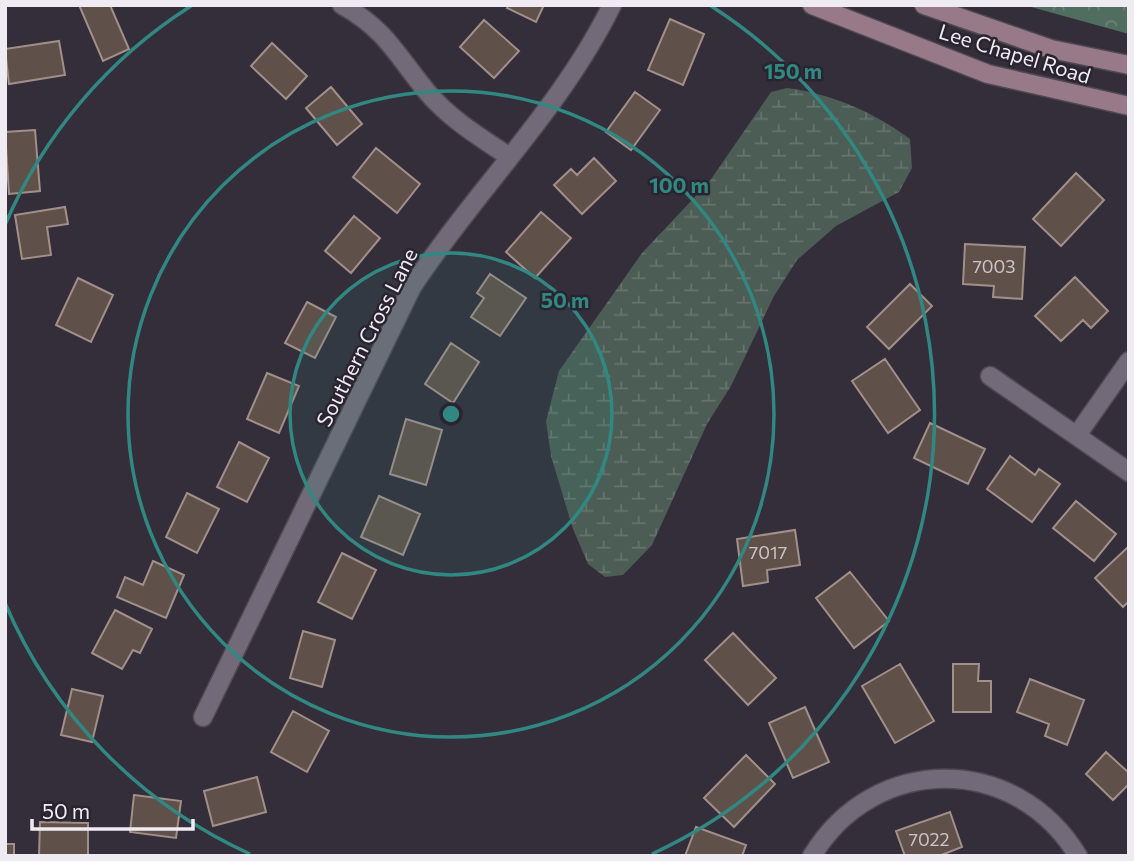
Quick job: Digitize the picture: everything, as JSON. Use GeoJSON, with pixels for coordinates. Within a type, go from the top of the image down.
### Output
{"type":"FeatureCollection","features":[{"type":"Feature","properties":{"kind":"main road","name":"Lee Chapel Road"},"geometry":{"type":"LineString","coordinates":[[812,5],[988,74],[1129,106]]}},
{"type":"Feature","properties":{"kind":"main road","name":"Lee Chapel Road"},"geometry":{"type":"LineString","coordinates":[[924,5],[1051,49],[1129,65]]}},
{"type":"Feature","properties":{"kind":"street"},"geometry":{"type":"LineString","coordinates":[[341,5],[378,30],[395,46],[427,92],[450,116],[508,156]]}},
{"type":"Feature","properties":{"kind":"street","name":"Southern Cross Lane"},"geometry":{"type":"LineString","coordinates":[[203,717],[412,287],[508,156],[572,76],[612,5]]}},
{"type":"Feature","properties":{"kind":"street"},"geometry":{"type":"LineString","coordinates":[[1077,435],[1129,361]]}},
{"type":"Feature","properties":{"kind":"street"},"geometry":{"type":"LineString","coordinates":[[990,376],[1129,472]]}},
{"type":"Feature","properties":{"kind":"street"},"geometry":{"type":"LineString","coordinates":[[812,856],[836,824],[866,799],[904,783],[933,778],[983,783],[1015,795],[1044,814],[1062,832],[1078,856]]}},
{"type":"Feature","properties":{"kind":"green space"},"geometry":{"type":"Polygon","coordinates":[[[1024,5],[1129,5],[1129,34],[1024,5]]]}},
{"type":"Feature","properties":{"kind":"green space"},"geometry":{"type":"Polygon","coordinates":[[[787,88],[852,106],[896,129],[910,139],[912,168],[899,192],[836,226],[797,260],[774,296],[731,386],[707,424],[652,545],[623,575],[605,577],[588,564],[573,529],[551,456],[546,421],[559,371],[642,253],[709,182],[771,92],[787,88]]]}},
{"type":"Feature","properties":{"kind":"building"},"geometry":{"type":"Polygon","coordinates":[[[79,5],[110,5],[129,49],[103,61],[79,5]]]}},
{"type":"Feature","properties":{"kind":"building"},"geometry":{"type":"Polygon","coordinates":[[[509,5],[544,5],[536,22],[507,8],[509,5]]]}},
{"type":"Feature","properties":{"kind":"building"},"geometry":{"type":"Polygon","coordinates":[[[670,19],[704,34],[683,85],[648,70],[670,19]]]}},
{"type":"Feature","properties":{"kind":"building"},"geometry":{"type":"Polygon","coordinates":[[[484,20],[519,51],[494,78],[460,47],[484,20]]]}},
{"type":"Feature","properties":{"kind":"building"},"geometry":{"type":"Polygon","coordinates":[[[59,41],[65,75],[9,84],[5,49],[59,41]]]}},
{"type":"Feature","properties":{"kind":"building"},"geometry":{"type":"Polygon","coordinates":[[[272,43],[307,76],[286,99],[251,66],[272,43]]]}},
{"type":"Feature","properties":{"kind":"building"},"geometry":{"type":"Polygon","coordinates":[[[331,87],[362,124],[337,145],[306,108],[331,87]]]}},
{"type":"Feature","properties":{"kind":"building"},"geometry":{"type":"Polygon","coordinates":[[[635,92],[660,110],[631,150],[606,132],[635,92]]]}},
{"type":"Feature","properties":{"kind":"building"},"geometry":{"type":"Polygon","coordinates":[[[35,130],[40,191],[9,194],[5,132],[35,130]]]}},
{"type":"Feature","properties":{"kind":"building"},"geometry":{"type":"Polygon","coordinates":[[[376,148],[420,184],[397,213],[353,177],[376,148]]]}},
{"type":"Feature","properties":{"kind":"building"},"geometry":{"type":"Polygon","coordinates":[[[594,158],[616,181],[582,214],[554,185],[571,169],[577,175],[594,158]]]}},
{"type":"Feature","properties":{"kind":"building"},"geometry":{"type":"Polygon","coordinates":[[[1076,173],[1104,200],[1061,246],[1033,219],[1076,173]]]}},
{"type":"Feature","properties":{"kind":"building"},"geometry":{"type":"Polygon","coordinates":[[[65,207],[68,224],[47,227],[51,255],[22,259],[15,215],[65,207]]]}},
{"type":"Feature","properties":{"kind":"building"},"geometry":{"type":"Polygon","coordinates":[[[541,212],[571,238],[535,278],[506,252],[541,212]]]}},
{"type":"Feature","properties":{"kind":"building"},"geometry":{"type":"Polygon","coordinates":[[[354,216],[380,238],[351,273],[325,251],[354,216]]]}},
{"type":"Feature","properties":{"kind":"building"},"geometry":{"type":"Polygon","coordinates":[[[965,244],[1025,247],[1022,299],[993,297],[994,286],[963,284],[965,244]]]}},
{"type":"Feature","properties":{"kind":"building"},"geometry":{"type":"Polygon","coordinates":[[[490,274],[526,298],[500,336],[471,317],[484,298],[477,293],[490,274]]]}},
{"type":"Feature","properties":{"kind":"building"},"geometry":{"type":"Polygon","coordinates":[[[1075,277],[1108,311],[1091,328],[1083,320],[1061,341],[1035,316],[1075,277]]]}},
{"type":"Feature","properties":{"kind":"building"},"geometry":{"type":"Polygon","coordinates":[[[78,278],[113,295],[91,342],[56,325],[78,278]]]}},
{"type":"Feature","properties":{"kind":"building"},"geometry":{"type":"Polygon","coordinates":[[[910,284],[932,306],[889,349],[867,327],[910,284]]]}},
{"type":"Feature","properties":{"kind":"building"},"geometry":{"type":"Polygon","coordinates":[[[307,302],[336,317],[315,358],[285,343],[307,302]]]}},
{"type":"Feature","properties":{"kind":"building"},"geometry":{"type":"Polygon","coordinates":[[[451,343],[479,362],[453,403],[425,384],[451,343]]]}},
{"type":"Feature","properties":{"kind":"building"},"geometry":{"type":"Polygon","coordinates":[[[885,359],[920,410],[888,433],[852,381],[885,359]]]}},
{"type":"Feature","properties":{"kind":"building"},"geometry":{"type":"Polygon","coordinates":[[[267,373],[299,386],[279,433],[247,419],[267,373]]]}},
{"type":"Feature","properties":{"kind":"building"},"geometry":{"type":"Polygon","coordinates":[[[406,419],[442,430],[426,485],[390,474],[406,419]]]}},
{"type":"Feature","properties":{"kind":"building"},"geometry":{"type":"Polygon","coordinates":[[[930,423],[985,449],[968,484],[914,458],[930,423]]]}},
{"type":"Feature","properties":{"kind":"building"},"geometry":{"type":"Polygon","coordinates":[[[239,442],[269,458],[247,502],[217,487],[239,442]]]}},
{"type":"Feature","properties":{"kind":"building"},"geometry":{"type":"Polygon","coordinates":[[[1010,456],[1035,475],[1039,469],[1060,484],[1032,522],[987,489],[1010,456]]]}},
{"type":"Feature","properties":{"kind":"building"},"geometry":{"type":"Polygon","coordinates":[[[187,493],[219,509],[197,553],[166,537],[187,493]]]}},
{"type":"Feature","properties":{"kind":"building"},"geometry":{"type":"Polygon","coordinates":[[[379,496],[420,514],[403,555],[361,537],[379,496]]]}},
{"type":"Feature","properties":{"kind":"building"},"geometry":{"type":"Polygon","coordinates":[[[1076,501],[1116,534],[1094,561],[1053,528],[1076,501]]]}},
{"type":"Feature","properties":{"kind":"building"},"geometry":{"type":"Polygon","coordinates":[[[795,530],[800,565],[767,570],[768,582],[743,586],[737,539],[795,530]]]}},
{"type":"Feature","properties":{"kind":"building"},"geometry":{"type":"Polygon","coordinates":[[[1129,546],[1129,601],[1123,607],[1095,578],[1129,546]]]}},
{"type":"Feature","properties":{"kind":"building"},"geometry":{"type":"Polygon","coordinates":[[[342,553],[376,570],[352,619],[318,602],[342,553]]]}},
{"type":"Feature","properties":{"kind":"building"},"geometry":{"type":"Polygon","coordinates":[[[153,561],[184,575],[166,618],[117,597],[125,577],[143,585],[153,561]]]}},
{"type":"Feature","properties":{"kind":"building"},"geometry":{"type":"Polygon","coordinates":[[[850,572],[889,621],[854,648],[816,598],[850,572]]]}},
{"type":"Feature","properties":{"kind":"building"},"geometry":{"type":"Polygon","coordinates":[[[115,610],[152,629],[140,653],[133,650],[122,669],[92,653],[115,610]]]}},
{"type":"Feature","properties":{"kind":"building"},"geometry":{"type":"Polygon","coordinates":[[[303,631],[335,640],[322,687],[290,678],[303,631]]]}},
{"type":"Feature","properties":{"kind":"building"},"geometry":{"type":"Polygon","coordinates":[[[733,633],[776,678],[748,705],[705,660],[733,633]]]}},
{"type":"Feature","properties":{"kind":"building"},"geometry":{"type":"Polygon","coordinates":[[[900,664],[934,721],[895,743],[862,686],[900,664]]]}},
{"type":"Feature","properties":{"kind":"building"},"geometry":{"type":"Polygon","coordinates":[[[953,664],[979,664],[978,681],[991,681],[991,712],[953,712],[953,664]]]}},
{"type":"Feature","properties":{"kind":"building"},"geometry":{"type":"Polygon","coordinates":[[[1030,679],[1084,700],[1067,745],[1045,736],[1049,724],[1017,712],[1030,679]]]}},
{"type":"Feature","properties":{"kind":"building"},"geometry":{"type":"Polygon","coordinates":[[[72,689],[103,696],[92,742],[61,735],[72,689]]]}},
{"type":"Feature","properties":{"kind":"building"},"geometry":{"type":"Polygon","coordinates":[[[805,707],[829,762],[793,778],[769,723],[805,707]]]}},
{"type":"Feature","properties":{"kind":"building"},"geometry":{"type":"Polygon","coordinates":[[[293,711],[329,731],[307,772],[271,752],[293,711]]]}},
{"type":"Feature","properties":{"kind":"building"},"geometry":{"type":"Polygon","coordinates":[[[1106,752],[1129,773],[1129,784],[1113,800],[1086,774],[1106,752]]]}},
{"type":"Feature","properties":{"kind":"building"},"geometry":{"type":"Polygon","coordinates":[[[746,755],[775,784],[734,827],[704,798],[746,755]]]}},
{"type":"Feature","properties":{"kind":"building"},"geometry":{"type":"Polygon","coordinates":[[[257,777],[266,812],[213,826],[204,791],[257,777]]]}},
{"type":"Feature","properties":{"kind":"building"},"geometry":{"type":"Polygon","coordinates":[[[134,795],[181,801],[176,838],[130,832],[134,795]]]}},
{"type":"Feature","properties":{"kind":"building"},"geometry":{"type":"Polygon","coordinates":[[[950,812],[962,847],[939,856],[905,856],[896,831],[950,812]]]}},
{"type":"Feature","properties":{"kind":"building"},"geometry":{"type":"Polygon","coordinates":[[[40,822],[88,823],[88,856],[39,856],[40,822]]]}},
{"type":"Feature","properties":{"kind":"building"},"geometry":{"type":"Polygon","coordinates":[[[696,827],[746,845],[742,856],[685,856],[696,827]]]}},
{"type":"Feature","properties":{"kind":"building"},"geometry":{"type":"Polygon","coordinates":[[[5,844],[14,844],[14,856],[5,856],[5,844]]]}}]}
